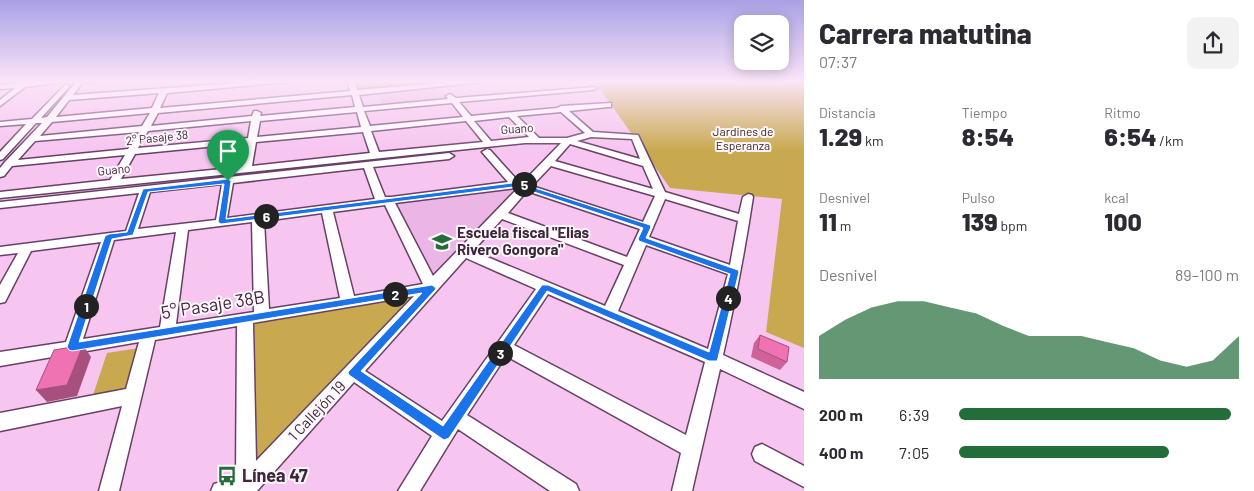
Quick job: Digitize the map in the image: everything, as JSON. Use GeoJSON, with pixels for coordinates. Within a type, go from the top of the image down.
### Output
{"type":"FeatureCollection","features":[{"type":"Feature","properties":{"kind":"street"},"geometry":{"type":"LineString","coordinates":[[0,158],[50,105]]}},
{"type":"Feature","properties":{"kind":"street"},"geometry":{"type":"LineString","coordinates":[[0,174],[61,105]]}},
{"type":"Feature","properties":{"kind":"street"},"geometry":{"type":"LineString","coordinates":[[114,183],[158,105]]}},
{"type":"Feature","properties":{"kind":"street"},"geometry":{"type":"LineString","coordinates":[[0,124],[214,105]]}},
{"type":"Feature","properties":{"kind":"street"},"geometry":{"type":"LineString","coordinates":[[246,169],[258,105]]}},
{"type":"Feature","properties":{"kind":"street"},"geometry":{"type":"LineString","coordinates":[[360,105],[375,155]]}},
{"type":"Feature","properties":{"kind":"street"},"geometry":{"type":"LineString","coordinates":[[31,139],[414,105]]}},
{"type":"Feature","properties":{"kind":"street"},"geometry":{"type":"LineString","coordinates":[[457,105],[488,148],[523,185],[645,233],[735,272]]}},
{"type":"Feature","properties":{"kind":"street"},"geometry":{"type":"LineString","coordinates":[[558,105],[592,134]]}},
{"type":"Feature","properties":{"kind":"street","name":"2° Pasaje 38"},"geometry":{"type":"LineString","coordinates":[[8,164],[608,105]]}},
{"type":"Feature","properties":{"kind":"street"},"geometry":{"type":"LineString","coordinates":[[512,115],[536,140]]}},
{"type":"Feature","properties":{"kind":"street"},"geometry":{"type":"LineString","coordinates":[[568,141],[592,134],[631,135],[635,137],[662,195],[608,314]]}},
{"type":"Feature","properties":{"kind":"street","name":"Guano"},"geometry":{"type":"LineString","coordinates":[[0,205],[368,166],[536,140],[547,140]]}},
{"type":"Feature","properties":{"kind":"street"},"geometry":{"type":"LineString","coordinates":[[547,140],[568,141],[647,164]]}},
{"type":"Feature","properties":{"kind":"street","name":"Guano"},"geometry":{"type":"LineString","coordinates":[[0,195],[375,155],[530,146],[547,140]]}},
{"type":"Feature","properties":{"kind":"street","name":"1 Callejón 19"},"geometry":{"type":"LineString","coordinates":[[249,488],[353,372],[465,253],[523,185],[549,162],[568,141]]}},
{"type":"Feature","properties":{"kind":"street"},"geometry":{"type":"LineString","coordinates":[[549,162],[745,219]]}},
{"type":"Feature","properties":{"kind":"street"},"geometry":{"type":"LineString","coordinates":[[368,166],[432,288]]}},
{"type":"Feature","properties":{"kind":"street"},"geometry":{"type":"LineString","coordinates":[[221,222],[228,181]]}},
{"type":"Feature","properties":{"kind":"street"},"geometry":{"type":"LineString","coordinates":[[0,251],[385,200],[523,185]]}},
{"type":"Feature","properties":{"kind":"street"},"geometry":{"type":"LineString","coordinates":[[131,234],[145,190]]}},
{"type":"Feature","properties":{"kind":"street"},"geometry":{"type":"LineString","coordinates":[[682,491],[735,272],[748,196]]}},
{"type":"Feature","properties":{"kind":"street"},"geometry":{"type":"LineString","coordinates":[[327,208],[348,302]]}},
{"type":"Feature","properties":{"kind":"street"},"geometry":{"type":"LineString","coordinates":[[500,214],[631,264]]}},
{"type":"Feature","properties":{"kind":"street"},"geometry":{"type":"LineString","coordinates":[[221,491],[249,488],[253,317],[258,217]]}},
{"type":"Feature","properties":{"kind":"street"},"geometry":{"type":"LineString","coordinates":[[167,332],[183,227]]}},
{"type":"Feature","properties":{"kind":"street"},"geometry":{"type":"LineString","coordinates":[[72,347],[109,236]]}},
{"type":"Feature","properties":{"kind":"street"},"geometry":{"type":"LineString","coordinates":[[0,298],[27,247]]}},
{"type":"Feature","properties":{"kind":"street"},"geometry":{"type":"LineString","coordinates":[[465,253],[713,358],[804,401]]}},
{"type":"Feature","properties":{"kind":"street"},"geometry":{"type":"LineString","coordinates":[[408,491],[455,417],[545,287]]}},
{"type":"Feature","properties":{"kind":"street","name":"5° Pasaje 38B"},"geometry":{"type":"LineString","coordinates":[[0,359],[432,288]]}},
{"type":"Feature","properties":{"kind":"street"},"geometry":{"type":"LineString","coordinates":[[109,491],[149,334]]}},
{"type":"Feature","properties":{"kind":"street"},"geometry":{"type":"LineString","coordinates":[[504,347],[693,449]]}},
{"type":"Feature","properties":{"kind":"street"},"geometry":{"type":"LineString","coordinates":[[353,372],[444,434]]}},
{"type":"Feature","properties":{"kind":"street"},"geometry":{"type":"LineString","coordinates":[[0,422],[134,396]]}},
{"type":"Feature","properties":{"kind":"street"},"geometry":{"type":"LineString","coordinates":[[455,417],[569,491]]}},
{"type":"Feature","properties":{"kind":"street"},"geometry":{"type":"LineString","coordinates":[[762,454],[804,477]]}},
{"type":"Feature","properties":{"kind":"shaded area","name":"Escuela fiscal \"Elias Rivero Gongora\""},"geometry":{"type":"Polygon","coordinates":[[[511,189],[513,192],[434,281],[396,203],[511,189]]]}},
{"type":"Feature","properties":{"kind":"green space","name":"Jardines de Esperanza"},"geometry":{"type":"Polygon","coordinates":[[[611,105],[804,105],[804,348],[766,332],[782,199],[670,188],[611,105]]]}},
{"type":"Feature","properties":{"kind":"green space"},"geometry":{"type":"Polygon","coordinates":[[[424,292],[250,470],[249,321],[424,292]]]}},
{"type":"Feature","properties":{"kind":"green space"},"geometry":{"type":"Polygon","coordinates":[[[139,348],[126,394],[91,401],[107,353],[139,348]]]}},
{"type":"Feature","properties":{"kind":"building"},"geometry":{"type":"Polygon","coordinates":[[[760,335],[789,347],[787,362],[758,349],[760,335]]]}},
{"type":"Feature","properties":{"kind":"building"},"geometry":{"type":"Polygon","coordinates":[[[83,345],[67,385],[36,390],[54,350],[83,345]]]}},
{"type":"Feature","properties":{"kind":"place","name":"Escuela fiscal \"Elias Rivero Gongora\""},"geometry":{"type":"Point","coordinates":[442,242]}},
{"type":"Feature","properties":{"kind":"place","name":"Línea 47"},"geometry":{"type":"Point","coordinates":[227,476]}},
{"type":"Feature","properties":{"kind":"route"},"geometry":{"type":"LineString","coordinates":[[228,181],[221,222],[528,183],[524,187],[647,227],[642,239],[735,272],[713,358],[545,287],[444,434],[353,372],[432,288],[72,347],[109,236],[131,234],[145,190],[228,181]]}}]}
